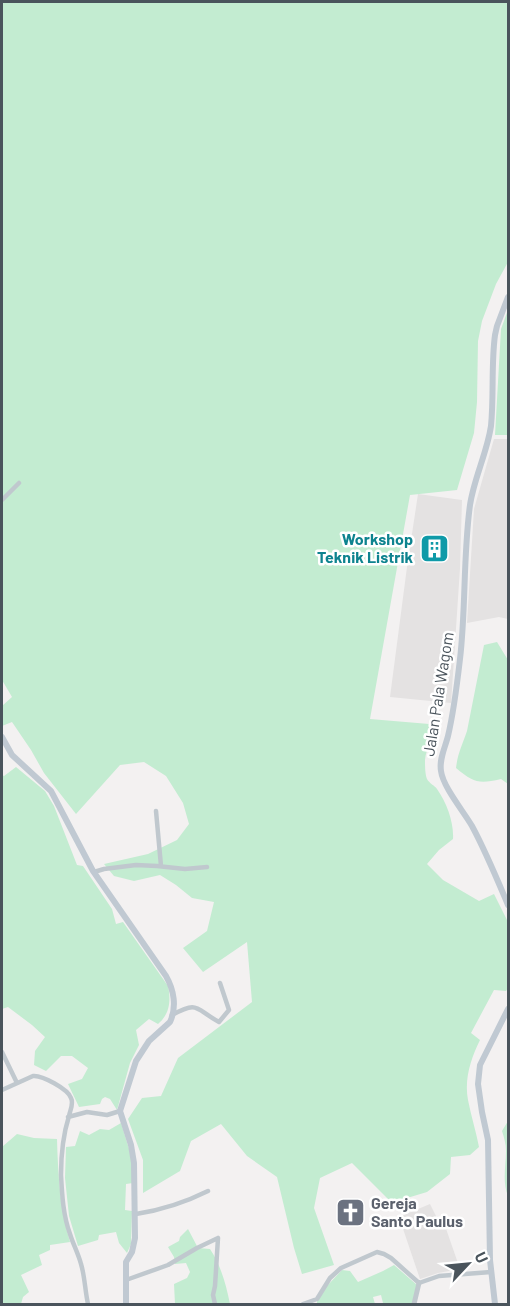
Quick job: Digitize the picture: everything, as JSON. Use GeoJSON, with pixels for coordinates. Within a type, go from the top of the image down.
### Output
{"type":"FeatureCollection","features":[{"type":"Feature","properties":{"kind":"main road","name":"Jalan Pala Wagom"},"geometry":{"type":"LineString","coordinates":[[508,297],[495,335],[489,437],[470,507],[464,570],[464,612],[460,662],[448,736],[441,757],[442,777],[482,844],[508,905]]}},
{"type":"Feature","properties":{"kind":"main road"},"geometry":{"type":"LineString","coordinates":[[2,737],[12,755],[51,791],[94,872],[170,982],[174,1001],[170,1022],[146,1045],[136,1061],[120,1111],[134,1155],[136,1214],[134,1246],[126,1262],[126,1305]]}},
{"type":"Feature","properties":{"kind":"main road"},"geometry":{"type":"LineString","coordinates":[[495,1305],[491,1272],[488,1140],[478,1084],[480,1065],[508,1009]]}},
{"type":"Feature","properties":{"kind":"street"},"geometry":{"type":"LineString","coordinates":[[2,500],[19,483]]}},
{"type":"Feature","properties":{"kind":"street"},"geometry":{"type":"LineString","coordinates":[[156,811],[155,820],[161,866]]}},
{"type":"Feature","properties":{"kind":"street"},"geometry":{"type":"LineString","coordinates":[[94,872],[136,865],[185,869],[207,867]]}},
{"type":"Feature","properties":{"kind":"street"},"geometry":{"type":"LineString","coordinates":[[172,1016],[191,1007],[198,1008],[219,1022],[230,1010],[220,983]]}},
{"type":"Feature","properties":{"kind":"street"},"geometry":{"type":"LineString","coordinates":[[2,1052],[17,1083]]}},
{"type":"Feature","properties":{"kind":"street"},"geometry":{"type":"LineString","coordinates":[[2,1090],[37,1076],[69,1094],[72,1101],[62,1152],[63,1199],[69,1233],[81,1264],[88,1305]]}},
{"type":"Feature","properties":{"kind":"street"},"geometry":{"type":"LineString","coordinates":[[69,1116],[85,1112],[107,1115],[120,1111]]}},
{"type":"Feature","properties":{"kind":"street"},"geometry":{"type":"LineString","coordinates":[[136,1214],[170,1208],[208,1191]]}},
{"type":"Feature","properties":{"kind":"street"},"geometry":{"type":"LineString","coordinates":[[126,1280],[168,1265],[218,1238],[213,1295],[215,1305]]}},
{"type":"Feature","properties":{"kind":"street"},"geometry":{"type":"LineString","coordinates":[[303,1305],[317,1299],[330,1278],[341,1268],[379,1252],[396,1261],[419,1283]]}},
{"type":"Feature","properties":{"kind":"street"},"geometry":{"type":"LineString","coordinates":[[419,1283],[439,1276],[491,1272]]}},
{"type":"Feature","properties":{"kind":"street"},"geometry":{"type":"LineString","coordinates":[[414,1305],[419,1283]]}},
{"type":"Feature","properties":{"kind":"shaded area"},"geometry":{"type":"Polygon","coordinates":[[[494,439],[508,439],[508,619],[499,617],[467,623],[474,509],[494,439]]]}},
{"type":"Feature","properties":{"kind":"shaded area"},"geometry":{"type":"Polygon","coordinates":[[[418,494],[462,500],[451,703],[390,697],[418,494]]]}},
{"type":"Feature","properties":{"kind":"shaded area"},"geometry":{"type":"Polygon","coordinates":[[[430,1204],[437,1218],[443,1220],[460,1269],[420,1279],[399,1217],[430,1204]]]}},
{"type":"Feature","properties":{"kind":"green space"},"geometry":{"type":"Polygon","coordinates":[[[2,2],[508,2],[508,262],[496,284],[482,321],[478,341],[474,433],[457,490],[410,495],[370,719],[441,725],[427,750],[425,772],[427,779],[437,789],[447,807],[453,839],[427,864],[443,880],[479,901],[494,894],[508,922],[508,988],[506,991],[494,990],[471,1033],[480,1040],[471,1061],[467,1084],[468,1100],[479,1147],[470,1155],[451,1157],[450,1174],[427,1192],[393,1204],[352,1163],[320,1178],[314,1208],[334,1265],[302,1274],[277,1177],[247,1156],[221,1124],[191,1141],[180,1171],[143,1193],[143,1160],[128,1119],[142,1098],[161,1096],[178,1058],[252,1002],[247,942],[203,972],[183,948],[207,931],[214,902],[192,898],[160,875],[134,881],[114,876],[104,864],[148,854],[177,840],[189,824],[183,803],[166,776],[144,762],[120,765],[76,814],[44,773],[12,722],[2,726],[2,706],[12,697],[2,680],[2,2]]]}},
{"type":"Feature","properties":{"kind":"green space"},"geometry":{"type":"Polygon","coordinates":[[[508,310],[508,435],[495,435],[501,329],[508,310]]]}},
{"type":"Feature","properties":{"kind":"green space"},"geometry":{"type":"Polygon","coordinates":[[[497,642],[508,660],[508,784],[501,779],[487,782],[477,781],[456,768],[467,731],[484,645],[497,642]]]}},
{"type":"Feature","properties":{"kind":"green space"},"geometry":{"type":"Polygon","coordinates":[[[16,767],[45,791],[54,806],[77,865],[83,866],[112,909],[116,924],[123,922],[168,986],[169,1007],[165,1016],[158,1024],[149,1019],[136,1030],[139,1045],[130,1063],[117,1110],[110,1099],[105,1097],[100,1104],[79,1107],[68,1084],[82,1079],[88,1068],[72,1056],[61,1056],[46,1071],[34,1065],[35,1051],[45,1037],[8,1007],[2,1009],[2,775],[4,776],[16,767]]]}},
{"type":"Feature","properties":{"kind":"green space"},"geometry":{"type":"Polygon","coordinates":[[[508,1121],[508,1196],[505,1179],[506,1148],[502,1131],[508,1121]]]}},
{"type":"Feature","properties":{"kind":"green space"},"geometry":{"type":"Polygon","coordinates":[[[121,1123],[131,1155],[133,1183],[126,1184],[125,1210],[132,1211],[131,1244],[127,1253],[119,1243],[116,1232],[99,1235],[98,1240],[78,1246],[69,1216],[65,1178],[66,1147],[75,1146],[80,1131],[89,1135],[100,1129],[109,1130],[121,1123]]]}},
{"type":"Feature","properties":{"kind":"green space"},"geometry":{"type":"Polygon","coordinates":[[[17,1134],[34,1138],[57,1139],[60,1191],[70,1242],[50,1245],[50,1250],[39,1255],[42,1265],[21,1275],[29,1292],[23,1297],[21,1304],[2,1304],[2,1147],[17,1134]]]}},
{"type":"Feature","properties":{"kind":"green space"},"geometry":{"type":"Polygon","coordinates":[[[188,1229],[198,1248],[210,1249],[214,1255],[223,1275],[230,1304],[175,1304],[174,1284],[187,1278],[190,1272],[186,1263],[175,1264],[168,1247],[179,1241],[188,1229]]]}},
{"type":"Feature","properties":{"kind":"green space"},"geometry":{"type":"Polygon","coordinates":[[[394,1265],[417,1285],[412,1304],[380,1304],[383,1303],[381,1295],[373,1297],[375,1304],[317,1304],[326,1287],[342,1270],[350,1271],[358,1282],[394,1265]]]}},
{"type":"Feature","properties":{"kind":"place","name":"Workshop Teknik Listrik"},"geometry":{"type":"Point","coordinates":[434,548]}},
{"type":"Feature","properties":{"kind":"place","name":"Gereja Santo Paulus"},"geometry":{"type":"Point","coordinates":[350,1212]}}]}
